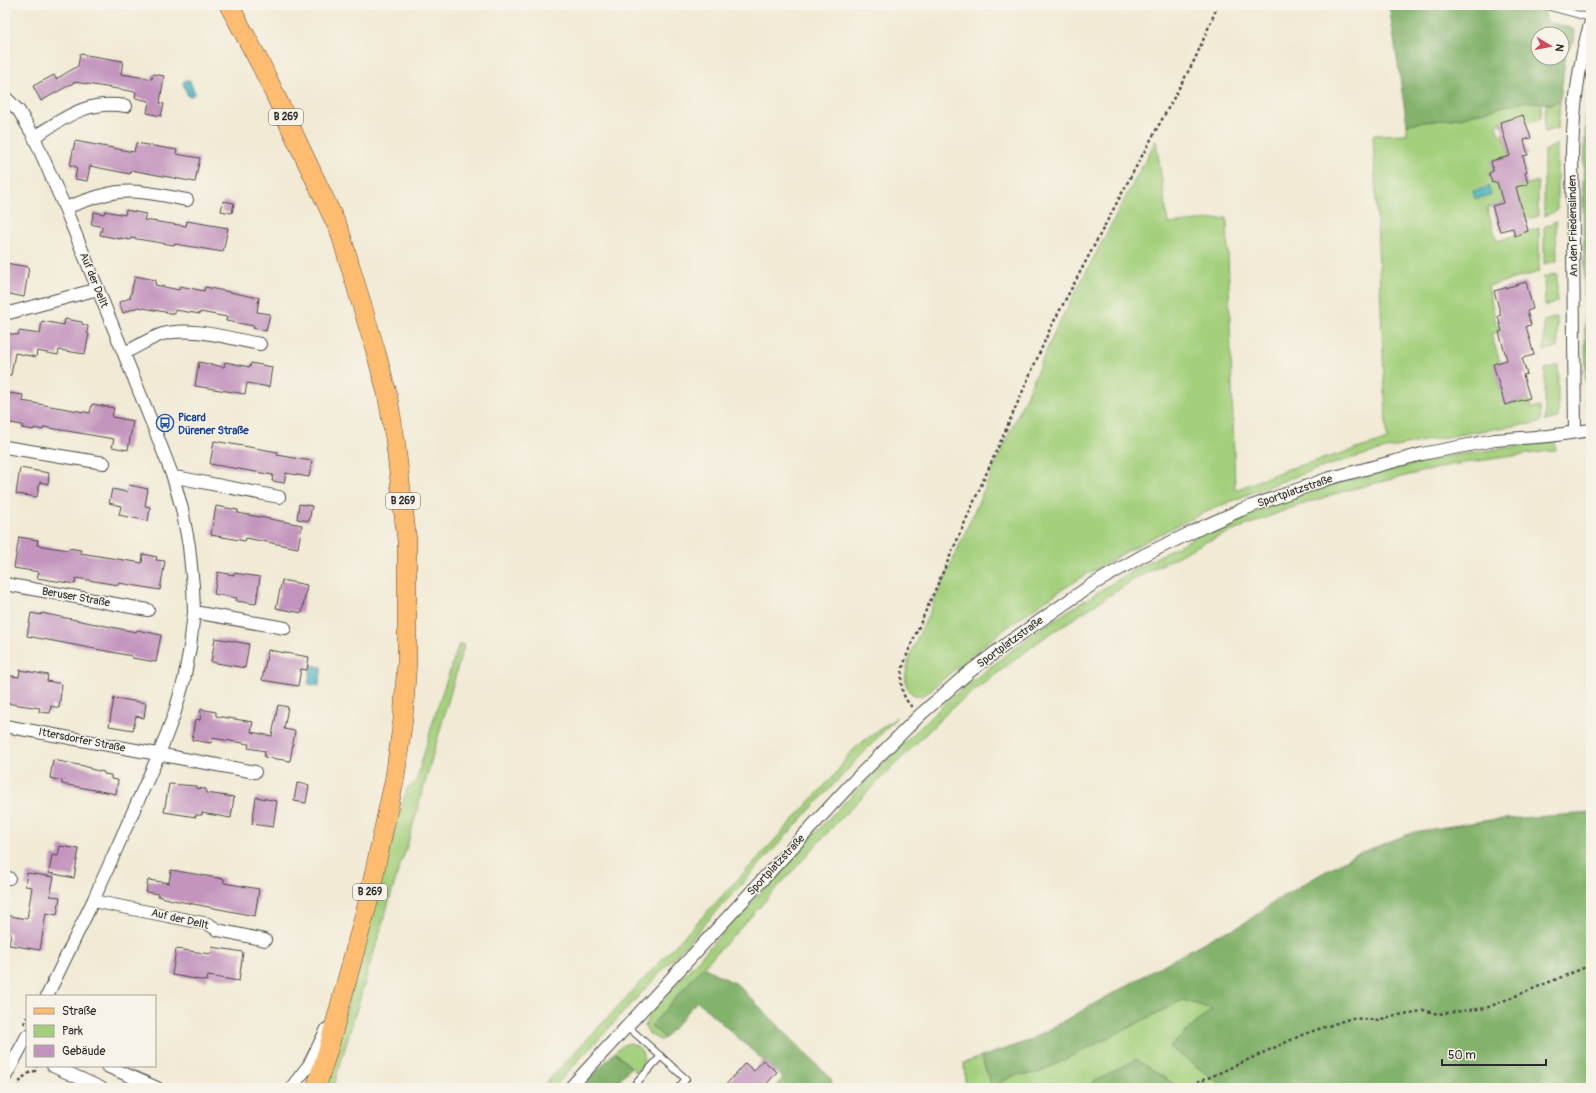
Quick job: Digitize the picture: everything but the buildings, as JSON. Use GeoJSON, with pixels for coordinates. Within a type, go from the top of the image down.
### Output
{"type":"FeatureCollection","features":[{"type":"Feature","properties":{"kind":"main road","name":"B 269"},"geometry":{"type":"LineString","coordinates":[[229,5],[262,67],[340,232],[387,393],[395,439],[407,541],[407,661],[403,719],[396,777],[368,902],[316,1088]]}},
{"type":"Feature","properties":{"kind":"street","name":"An den Friedenslinden"},"geometry":{"type":"LineString","coordinates":[[1575,432],[1572,151],[1573,115],[1581,56],[1591,20]]}},
{"type":"Feature","properties":{"kind":"street","name":"Auf der Dellt"},"geometry":{"type":"LineString","coordinates":[[5,97],[19,111],[34,137],[65,208],[173,477],[182,509],[189,546],[194,586],[194,612],[190,647],[184,680],[174,715],[159,754],[93,901],[47,995]]}},
{"type":"Feature","properties":{"kind":"street"},"geometry":{"type":"LineString","coordinates":[[34,137],[70,114],[88,106],[105,104],[126,106]]}},
{"type":"Feature","properties":{"kind":"street"},"geometry":{"type":"LineString","coordinates":[[65,208],[100,196],[119,192],[139,192],[187,200]]}},
{"type":"Feature","properties":{"kind":"street"},"geometry":{"type":"LineString","coordinates":[[5,314],[98,289]]}},
{"type":"Feature","properties":{"kind":"street"},"geometry":{"type":"LineString","coordinates":[[124,353],[161,335],[176,332],[194,332],[260,344]]}},
{"type":"Feature","properties":{"kind":"street","name":"Sportplatzstraße"},"geometry":{"type":"LineString","coordinates":[[570,1088],[850,785],[920,715],[968,673],[1005,645],[1090,586],[1144,555],[1228,516],[1295,489],[1327,479],[1387,463],[1495,440],[1543,437],[1591,430]]}},
{"type":"Feature","properties":{"kind":"street"},"geometry":{"type":"LineString","coordinates":[[5,447],[104,463]]}},
{"type":"Feature","properties":{"kind":"street"},"geometry":{"type":"LineString","coordinates":[[173,477],[279,497]]}},
{"type":"Feature","properties":{"kind":"street","name":"Beruser Straße"},"geometry":{"type":"LineString","coordinates":[[5,584],[148,610]]}},
{"type":"Feature","properties":{"kind":"street"},"geometry":{"type":"LineString","coordinates":[[194,612],[285,628]]}},
{"type":"Feature","properties":{"kind":"street","name":"Ittersdorfer Straße"},"geometry":{"type":"LineString","coordinates":[[5,726],[159,754]]}},
{"type":"Feature","properties":{"kind":"street"},"geometry":{"type":"LineString","coordinates":[[159,754],[255,772]]}},
{"type":"Feature","properties":{"kind":"street","name":"Auf der Dellt"},"geometry":{"type":"LineString","coordinates":[[93,901],[208,924],[218,930],[265,940]]}},
{"type":"Feature","properties":{"kind":"street"},"geometry":{"type":"LineString","coordinates":[[291,1088],[309,1065],[340,1005]]}},
{"type":"Feature","properties":{"kind":"street"},"geometry":{"type":"LineString","coordinates":[[5,1076],[23,1051],[26,1040]]}},
{"type":"Feature","properties":{"kind":"street"},"geometry":{"type":"LineString","coordinates":[[55,1067],[101,1088]]}},
{"type":"Feature","properties":{"kind":"street"},"geometry":{"type":"LineString","coordinates":[[109,1067],[157,1088]]}},
{"type":"Feature","properties":{"kind":"lane"},"geometry":{"type":"LineString","coordinates":[[1543,5],[1591,20]]}},
{"type":"Feature","properties":{"kind":"lane"},"geometry":{"type":"LineString","coordinates":[[627,1026],[686,1079],[678,1088]]}},
{"type":"Feature","properties":{"kind":"lane"},"geometry":{"type":"LineString","coordinates":[[632,1088],[661,1056]]}},
{"type":"Feature","properties":{"kind":"path"},"geometry":{"type":"LineString","coordinates":[[920,715],[906,700],[901,678],[904,662],[1051,327],[1195,59],[1218,5]]}},
{"type":"Feature","properties":{"kind":"path"},"geometry":{"type":"LineString","coordinates":[[1186,1088],[1304,1034],[1352,1018],[1378,1020],[1423,1010],[1438,1014],[1486,1008],[1591,965]]}},
{"type":"Feature","properties":{"kind":"path"},"geometry":{"type":"LineString","coordinates":[[17,1088],[20,1080],[26,1074],[35,1072],[38,1067]]}},
{"type":"Feature","properties":{"kind":"green space"},"geometry":{"type":"Polygon","coordinates":[[[1389,5],[1543,5],[1547,22],[1565,26],[1530,26],[1530,66],[1564,66],[1560,101],[1551,104],[1524,101],[1459,118],[1407,124],[1389,5]]]}},
{"type":"Feature","properties":{"kind":"green space"},"geometry":{"type":"Polygon","coordinates":[[[1570,28],[1575,31],[1574,41],[1570,46],[1570,28]]]}},
{"type":"Feature","properties":{"kind":"green space"},"geometry":{"type":"Polygon","coordinates":[[[1591,93],[1591,414],[1586,402],[1583,188],[1586,113],[1591,93]]]}},
{"type":"Feature","properties":{"kind":"green space"},"geometry":{"type":"Polygon","coordinates":[[[1524,101],[1542,103],[1541,119],[1526,123],[1522,115],[1500,122],[1500,124],[1496,125],[1499,135],[1503,134],[1510,156],[1491,161],[1493,171],[1489,173],[1492,183],[1497,182],[1500,192],[1538,181],[1538,216],[1528,219],[1525,217],[1519,198],[1487,208],[1497,241],[1539,228],[1539,272],[1488,286],[1497,327],[1516,322],[1518,327],[1491,334],[1500,362],[1498,381],[1505,405],[1528,399],[1531,408],[1540,407],[1541,421],[1539,423],[1467,433],[1378,451],[1333,464],[1245,495],[1120,555],[1040,604],[982,647],[927,693],[918,696],[910,692],[906,686],[907,667],[919,635],[1056,329],[1156,140],[1168,224],[1227,218],[1235,490],[1288,469],[1387,440],[1373,135],[1407,134],[1407,124],[1459,118],[1524,101]]]}},
{"type":"Feature","properties":{"kind":"green space"},"geometry":{"type":"Polygon","coordinates":[[[1560,101],[1558,128],[1544,132],[1546,104],[1560,101]]]}},
{"type":"Feature","properties":{"kind":"green space"},"geometry":{"type":"Polygon","coordinates":[[[1557,144],[1557,211],[1544,216],[1544,151],[1557,144]]]}},
{"type":"Feature","properties":{"kind":"green space"},"geometry":{"type":"Polygon","coordinates":[[[1556,221],[1557,261],[1544,264],[1544,227],[1556,221]]]}},
{"type":"Feature","properties":{"kind":"green space"},"geometry":{"type":"Polygon","coordinates":[[[1557,273],[1557,302],[1545,306],[1544,277],[1557,273]]]}},
{"type":"Feature","properties":{"kind":"green space"},"geometry":{"type":"Polygon","coordinates":[[[1557,317],[1558,347],[1544,351],[1544,321],[1557,317]]]}},
{"type":"Feature","properties":{"kind":"green space"},"geometry":{"type":"Polygon","coordinates":[[[1558,365],[1558,418],[1545,421],[1545,369],[1558,365]]]}},
{"type":"Feature","properties":{"kind":"green space"},"geometry":{"type":"Polygon","coordinates":[[[1555,441],[1556,450],[1450,465],[1344,491],[1288,509],[1203,543],[1138,577],[1042,639],[953,707],[841,818],[703,967],[651,1026],[665,1038],[660,1040],[649,1034],[645,1026],[648,1016],[833,814],[948,700],[1038,630],[1133,570],[1199,535],[1286,500],[1341,482],[1448,456],[1555,441]]]}},
{"type":"Feature","properties":{"kind":"green space"},"geometry":{"type":"Polygon","coordinates":[[[459,644],[464,645],[406,850],[400,865],[333,1088],[325,1088],[407,788],[413,785],[416,781],[437,708],[459,644]]]}},
{"type":"Feature","properties":{"kind":"green space"},"geometry":{"type":"Polygon","coordinates":[[[897,717],[553,1088],[541,1088],[771,844],[837,772],[849,754],[861,743],[897,717]]]}},
{"type":"Feature","properties":{"kind":"green space"},"geometry":{"type":"Polygon","coordinates":[[[1591,813],[1591,1088],[1226,1088],[1170,1047],[1212,1009],[1183,1000],[1038,1073],[1015,1075],[992,1087],[981,1057],[1028,1041],[1215,936],[1240,926],[1283,896],[1352,856],[1414,832],[1490,820],[1591,813]]]}},
{"type":"Feature","properties":{"kind":"green space"},"geometry":{"type":"Polygon","coordinates":[[[703,967],[738,985],[831,1079],[832,1088],[775,1088],[783,1078],[697,1001],[665,1038],[651,1026],[703,967]]]}},
{"type":"Feature","properties":{"kind":"green space"},"geometry":{"type":"Polygon","coordinates":[[[1183,1000],[1212,1009],[1170,1047],[1226,1088],[1180,1088],[1136,1060],[1083,1088],[967,1088],[964,1063],[981,1057],[992,1087],[1015,1075],[1038,1073],[1183,1000]]]}},
{"type":"Feature","properties":{"kind":"green space"},"geometry":{"type":"Polygon","coordinates":[[[629,1043],[639,1047],[642,1051],[644,1060],[638,1074],[615,1052],[623,1045],[629,1043]]]}},
{"type":"Feature","properties":{"kind":"green space"},"geometry":{"type":"Polygon","coordinates":[[[615,1052],[631,1067],[612,1088],[581,1088],[615,1052]]]}},
{"type":"Feature","properties":{"kind":"green space"},"geometry":{"type":"Polygon","coordinates":[[[1136,1059],[1180,1088],[1083,1088],[1136,1059]]]}},
{"type":"Feature","properties":{"kind":"water"},"geometry":{"type":"Polygon","coordinates":[[[185,80],[190,81],[195,93],[192,96],[188,96],[183,84],[185,80]]]}},
{"type":"Feature","properties":{"kind":"water"},"geometry":{"type":"Polygon","coordinates":[[[1489,187],[1491,195],[1475,199],[1473,191],[1489,187]]]}},
{"type":"Feature","properties":{"kind":"water"},"geometry":{"type":"Polygon","coordinates":[[[311,665],[322,667],[319,686],[308,684],[311,665]]]}},
{"type":"Feature","properties":{"kind":"place","name":"Picard Dürener Straße"},"geometry":{"type":"Point","coordinates":[165,423]}}]}
